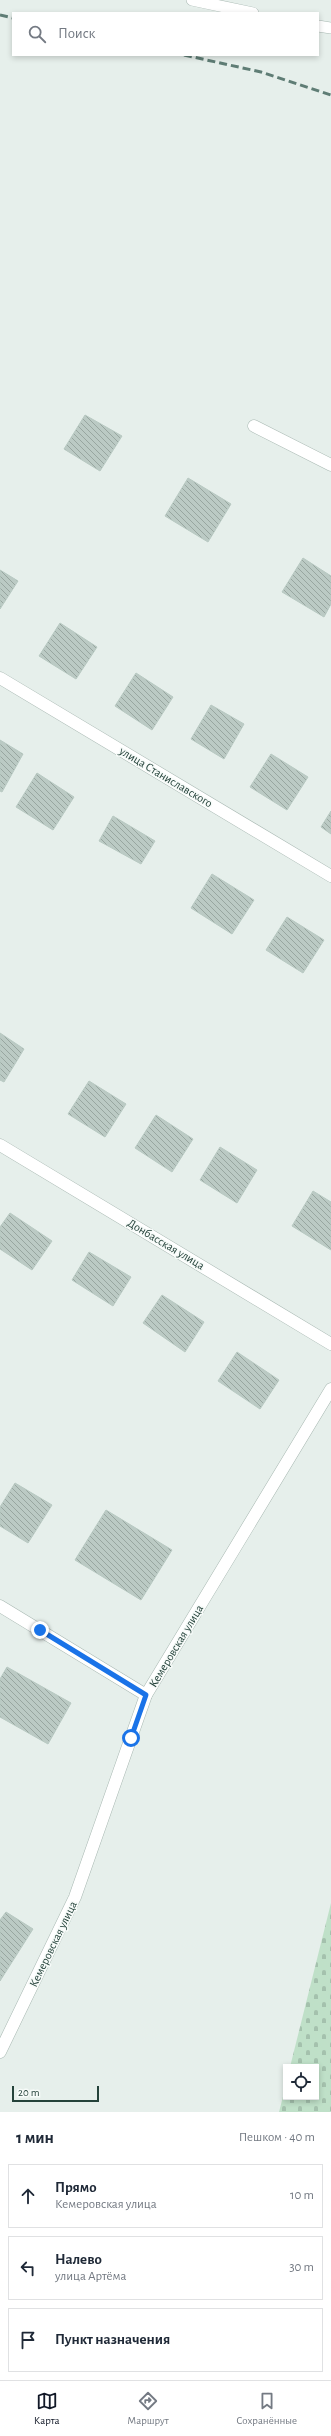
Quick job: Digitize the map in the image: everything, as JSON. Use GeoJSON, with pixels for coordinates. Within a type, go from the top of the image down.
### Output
{"type":"FeatureCollection","features":[{"type":"Feature","properties":{"kind":"street"},"geometry":{"type":"LineString","coordinates":[[254,426],[331,465]]}},
{"type":"Feature","properties":{"kind":"street","name":"улица Станиславского"},"geometry":{"type":"LineString","coordinates":[[0,678],[331,876]]}},
{"type":"Feature","properties":{"kind":"street","name":"Донбасская улица"},"geometry":{"type":"LineString","coordinates":[[0,1145],[331,1344]]}},
{"type":"Feature","properties":{"kind":"street","name":"Кемеровская улица"},"geometry":{"type":"LineString","coordinates":[[0,2052],[75,1897],[146,1695],[331,1388]]}},
{"type":"Feature","properties":{"kind":"street"},"geometry":{"type":"LineString","coordinates":[[0,1606],[146,1695]]}},
{"type":"Feature","properties":{"kind":"lane"},"geometry":{"type":"LineString","coordinates":[[192,0],[248,12]]}},
{"type":"Feature","properties":{"kind":"lane"},"geometry":{"type":"LineString","coordinates":[[319,26],[331,28]]}},
{"type":"Feature","properties":{"kind":"green space"},"geometry":{"type":"Polygon","coordinates":[[[331,1903],[331,2112],[279,2112],[283,2097],[283,2100],[319,2100],[319,2064],[291,2064],[331,1903]]]}},
{"type":"Feature","properties":{"kind":"building"},"geometry":{"type":"Polygon","coordinates":[[[85,415],[122,436],[100,471],[64,449],[85,415]]]}},
{"type":"Feature","properties":{"kind":"building"},"geometry":{"type":"Polygon","coordinates":[[[188,478],[231,504],[208,542],[165,516],[188,478]]]}},
{"type":"Feature","properties":{"kind":"building"},"geometry":{"type":"Polygon","coordinates":[[[303,558],[331,576],[331,604],[324,617],[282,592],[303,558]]]}},
{"type":"Feature","properties":{"kind":"building"},"geometry":{"type":"Polygon","coordinates":[[[0,570],[18,581],[0,609],[0,570]]]}},
{"type":"Feature","properties":{"kind":"building"},"geometry":{"type":"Polygon","coordinates":[[[60,623],[97,647],[76,679],[39,656],[60,623]]]}},
{"type":"Feature","properties":{"kind":"building"},"geometry":{"type":"Polygon","coordinates":[[[136,673],[173,697],[152,730],[115,706],[136,673]]]}},
{"type":"Feature","properties":{"kind":"building"},"geometry":{"type":"Polygon","coordinates":[[[211,705],[244,724],[224,759],[191,739],[211,705]]]}},
{"type":"Feature","properties":{"kind":"building"},"geometry":{"type":"Polygon","coordinates":[[[0,740],[23,754],[2,792],[0,791],[0,740]]]}},
{"type":"Feature","properties":{"kind":"building"},"geometry":{"type":"Polygon","coordinates":[[[271,754],[308,777],[287,810],[250,787],[271,754]]]}},
{"type":"Feature","properties":{"kind":"building"},"geometry":{"type":"Polygon","coordinates":[[[37,773],[74,797],[53,830],[16,807],[37,773]]]}},
{"type":"Feature","properties":{"kind":"building"},"geometry":{"type":"Polygon","coordinates":[[[331,811],[331,834],[321,827],[331,811]]]}},
{"type":"Feature","properties":{"kind":"building"},"geometry":{"type":"Polygon","coordinates":[[[113,816],[155,841],[141,864],[99,841],[113,816]]]}},
{"type":"Feature","properties":{"kind":"building"},"geometry":{"type":"Polygon","coordinates":[[[212,874],[254,900],[232,934],[191,908],[212,874]]]}},
{"type":"Feature","properties":{"kind":"building"},"geometry":{"type":"Polygon","coordinates":[[[287,917],[324,940],[303,973],[266,950],[287,917]]]}},
{"type":"Feature","properties":{"kind":"building"},"geometry":{"type":"Polygon","coordinates":[[[0,1033],[24,1049],[4,1082],[0,1080],[0,1033]]]}},
{"type":"Feature","properties":{"kind":"building"},"geometry":{"type":"Polygon","coordinates":[[[89,1081],[126,1104],[105,1137],[68,1114],[89,1081]]]}},
{"type":"Feature","properties":{"kind":"building"},"geometry":{"type":"Polygon","coordinates":[[[156,1115],[193,1139],[172,1172],[135,1148],[156,1115]]]}},
{"type":"Feature","properties":{"kind":"building"},"geometry":{"type":"Polygon","coordinates":[[[220,1147],[257,1170],[237,1203],[200,1180],[220,1147]]]}},
{"type":"Feature","properties":{"kind":"building"},"geometry":{"type":"Polygon","coordinates":[[[313,1191],[331,1202],[331,1250],[292,1226],[313,1191]]]}},
{"type":"Feature","properties":{"kind":"building"},"geometry":{"type":"Polygon","coordinates":[[[10,1213],[52,1241],[32,1270],[0,1249],[0,1227],[10,1213]]]}},
{"type":"Feature","properties":{"kind":"building"},"geometry":{"type":"Polygon","coordinates":[[[89,1252],[131,1277],[113,1306],[72,1280],[89,1252]]]}},
{"type":"Feature","properties":{"kind":"building"},"geometry":{"type":"Polygon","coordinates":[[[162,1295],[204,1322],[185,1352],[143,1323],[162,1295]]]}},
{"type":"Feature","properties":{"kind":"building"},"geometry":{"type":"Polygon","coordinates":[[[237,1352],[279,1380],[260,1409],[218,1381],[237,1352]]]}},
{"type":"Feature","properties":{"kind":"building"},"geometry":{"type":"Polygon","coordinates":[[[15,1483],[52,1505],[28,1543],[0,1526],[0,1507],[15,1483]]]}},
{"type":"Feature","properties":{"kind":"building"},"geometry":{"type":"Polygon","coordinates":[[[106,1510],[172,1550],[141,1600],[75,1560],[106,1510]]]}},
{"type":"Feature","properties":{"kind":"building"},"geometry":{"type":"Polygon","coordinates":[[[7,1667],[71,1703],[48,1744],[0,1717],[0,1679],[7,1667]]]}},
{"type":"Feature","properties":{"kind":"building"},"geometry":{"type":"Polygon","coordinates":[[[6,1912],[33,1929],[0,1981],[0,1920],[6,1912]]]}},
{"type":"Feature","properties":{"kind":"railway"},"geometry":{"type":"LineString","coordinates":[[0,15],[12,18]]}},
{"type":"Feature","properties":{"kind":"railway"},"geometry":{"type":"LineString","coordinates":[[189,56],[261,72],[331,95]]}},
{"type":"Feature","properties":{"kind":"route"},"geometry":{"type":"LineString","coordinates":[[40,1630],[146,1695],[131,1738]]}}]}
